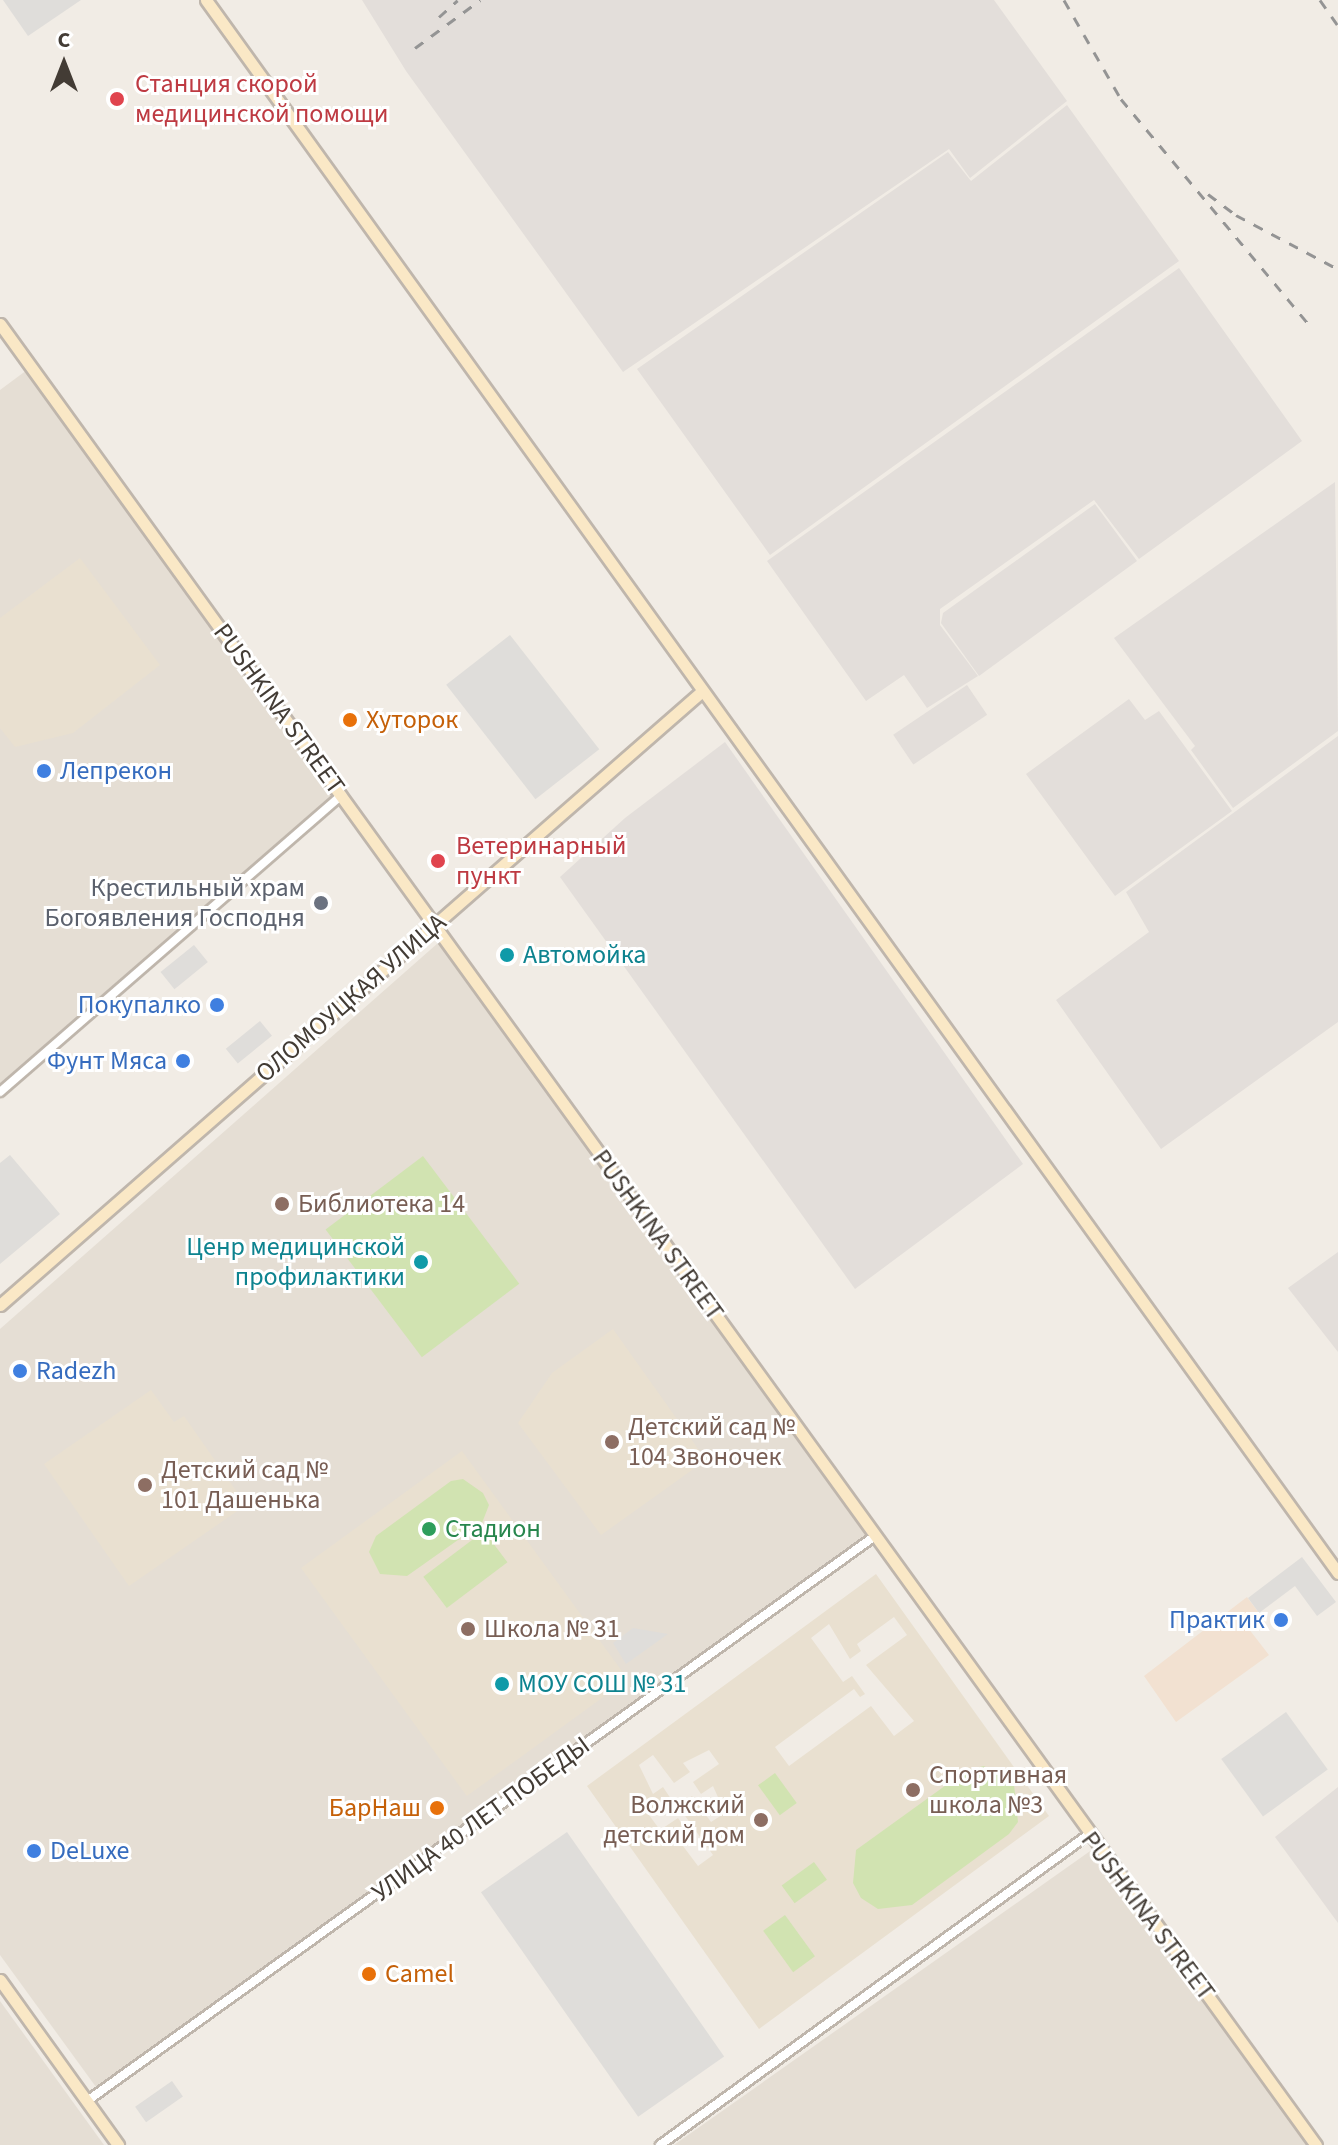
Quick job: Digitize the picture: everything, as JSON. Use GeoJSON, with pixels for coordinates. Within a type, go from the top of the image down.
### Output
{"type":"FeatureCollection","features":[{"type":"Feature","properties":{"kind":"street"},"geometry":{"type":"LineString","coordinates":[[206,0],[1338,1573]]}},
{"type":"Feature","properties":{"kind":"street","name":"PUSHKINA STREET"},"geometry":{"type":"LineString","coordinates":[[0,324],[1088,1835],[1316,2145]]}},
{"type":"Feature","properties":{"kind":"street","name":"ОЛОМОУЦКАЯ УЛИЦА"},"geometry":{"type":"LineString","coordinates":[[0,1305],[702,691]]}},
{"type":"Feature","properties":{"kind":"street"},"geometry":{"type":"LineString","coordinates":[[0,1092],[342,795]]}},
{"type":"Feature","properties":{"kind":"street","name":"УЛИЦА 40 ЛЕТ ПОБЕДЫ"},"geometry":{"type":"LineString","coordinates":[[87,2101],[875,1536]]}},
{"type":"Feature","properties":{"kind":"street"},"geometry":{"type":"LineString","coordinates":[[660,2145],[1088,1835]]}},
{"type":"Feature","properties":{"kind":"street"},"geometry":{"type":"LineString","coordinates":[[0,1980],[118,2145]]}},
{"type":"Feature","properties":{"kind":"shaded area"},"geometry":{"type":"Polygon","coordinates":[[[3,0],[81,0],[28,36],[3,0]]]}},
{"type":"Feature","properties":{"kind":"shaded area"},"geometry":{"type":"Polygon","coordinates":[[[362,0],[994,0],[1067,101],[970,178],[949,149],[623,372],[406,71],[362,0]]]}},
{"type":"Feature","properties":{"kind":"shaded area"},"geometry":{"type":"Polygon","coordinates":[[[1067,105],[1179,261],[770,555],[637,369],[948,152],[971,181],[1067,105]]]}},
{"type":"Feature","properties":{"kind":"shaded area"},"geometry":{"type":"Polygon","coordinates":[[[1179,268],[1302,441],[1139,559],[1094,500],[940,609],[940,625],[978,676],[927,708],[904,675],[866,701],[767,561],[1179,268]]]}},
{"type":"Feature","properties":{"kind":"shaded area"},"geometry":{"type":"Polygon","coordinates":[[[27,370],[337,794],[0,1092],[0,390],[27,370]]]}},
{"type":"Feature","properties":{"kind":"shaded area"},"geometry":{"type":"Polygon","coordinates":[[[1335,482],[1338,731],[1233,808],[1191,750],[1195,746],[1114,638],[1335,482]]]}},
{"type":"Feature","properties":{"kind":"shaded area"},"geometry":{"type":"Polygon","coordinates":[[[1095,504],[1137,561],[979,676],[941,623],[943,613],[1095,504]]]}},
{"type":"Feature","properties":{"kind":"shaded area"},"geometry":{"type":"Polygon","coordinates":[[[80,558],[160,665],[73,733],[15,747],[0,728],[0,618],[80,558]]]}},
{"type":"Feature","properties":{"kind":"shaded area"},"geometry":{"type":"Polygon","coordinates":[[[510,635],[599,749],[535,799],[446,685],[510,635]]]}},
{"type":"Feature","properties":{"kind":"shaded area"},"geometry":{"type":"Polygon","coordinates":[[[967,685],[987,715],[913,765],[893,735],[967,685]]]}},
{"type":"Feature","properties":{"kind":"shaded area"},"geometry":{"type":"Polygon","coordinates":[[[1129,699],[1145,720],[1159,711],[1232,811],[1115,896],[1026,774],[1129,699]]]}},
{"type":"Feature","properties":{"kind":"shaded area"},"geometry":{"type":"Polygon","coordinates":[[[1338,736],[1338,1022],[1161,1149],[1056,1000],[1149,932],[1126,892],[1338,736]]]}},
{"type":"Feature","properties":{"kind":"shaded area"},"geometry":{"type":"Polygon","coordinates":[[[725,742],[1023,1164],[855,1289],[560,877],[625,818],[725,742]]]}},
{"type":"Feature","properties":{"kind":"shaded area"},"geometry":{"type":"Polygon","coordinates":[[[438,943],[866,1535],[96,2087],[0,1955],[0,1329],[438,943]]]}},
{"type":"Feature","properties":{"kind":"shaded area"},"geometry":{"type":"Polygon","coordinates":[[[194,945],[208,962],[174,989],[161,972],[194,945]]]}},
{"type":"Feature","properties":{"kind":"shaded area"},"geometry":{"type":"Polygon","coordinates":[[[260,1021],[272,1036],[238,1063],[226,1049],[260,1021]]]}},
{"type":"Feature","properties":{"kind":"shaded area"},"geometry":{"type":"Polygon","coordinates":[[[10,1155],[60,1214],[0,1264],[0,1163],[10,1155]]]}},
{"type":"Feature","properties":{"kind":"shaded area"},"geometry":{"type":"Polygon","coordinates":[[[1338,1252],[1338,1352],[1288,1288],[1338,1252]]]}},
{"type":"Feature","properties":{"kind":"shaded area","name":"Детский сад № 104 Звоночек"},"geometry":{"type":"Polygon","coordinates":[[[613,1329],[706,1460],[601,1535],[518,1423],[552,1373],[613,1329]]]}},
{"type":"Feature","properties":{"kind":"shaded area","name":"Детский сад № 101 Дашенька"},"geometry":{"type":"Polygon","coordinates":[[[151,1390],[174,1422],[184,1416],[246,1505],[129,1586],[44,1464],[151,1390]]]}},
{"type":"Feature","properties":{"kind":"shaded area","name":"Школа № 31"},"geometry":{"type":"Polygon","coordinates":[[[462,1451],[628,1679],[467,1796],[301,1568],[462,1451]]]}},
{"type":"Feature","properties":{"kind":"shaded area"},"geometry":{"type":"Polygon","coordinates":[[[1302,1557],[1336,1602],[1317,1616],[1295,1586],[1259,1613],[1248,1598],[1302,1557]]]}},
{"type":"Feature","properties":{"kind":"shaded area","name":"Спортивная школа №3"},"geometry":{"type":"Polygon","coordinates":[[[876,1574],[1049,1816],[759,2029],[587,1786],[876,1574]],[[894,1617],[857,1644],[861,1651],[850,1659],[829,1624],[811,1638],[843,1682],[852,1676],[865,1694],[860,1697],[854,1689],[775,1747],[789,1766],[871,1706],[894,1736],[914,1721],[866,1665],[907,1635],[894,1617]],[[709,1750],[683,1763],[690,1772],[674,1783],[653,1755],[639,1765],[653,1794],[663,1787],[671,1799],[649,1815],[660,1830],[678,1818],[687,1831],[677,1838],[698,1866],[713,1855],[678,1806],[692,1796],[711,1822],[725,1813],[713,1786],[701,1794],[693,1782],[719,1764],[709,1750]]]}},
{"type":"Feature","properties":{"kind":"shaded area"},"geometry":{"type":"Polygon","coordinates":[[[1247,1597],[1259,1613],[1245,1624],[1269,1655],[1176,1722],[1144,1676],[1247,1597]]]}},
{"type":"Feature","properties":{"kind":"shaded area"},"geometry":{"type":"Polygon","coordinates":[[[633,1628],[668,1634],[626,1664],[613,1643],[633,1628]]]}},
{"type":"Feature","properties":{"kind":"shaded area"},"geometry":{"type":"Polygon","coordinates":[[[1286,1712],[1328,1769],[1263,1816],[1221,1759],[1286,1712]]]}},
{"type":"Feature","properties":{"kind":"shaded area"},"geometry":{"type":"Polygon","coordinates":[[[1338,1787],[1338,1923],[1275,1837],[1338,1787]]]}},
{"type":"Feature","properties":{"kind":"shaded area"},"geometry":{"type":"Polygon","coordinates":[[[567,1832],[724,2056],[638,2117],[481,1892],[567,1832]]]}},
{"type":"Feature","properties":{"kind":"shaded area"},"geometry":{"type":"Polygon","coordinates":[[[1093,1849],[1308,2145],[674,2145],[1093,1849]]]}},
{"type":"Feature","properties":{"kind":"shaded area"},"geometry":{"type":"Polygon","coordinates":[[[0,2001],[104,2145],[0,2145],[0,2001]]]}},
{"type":"Feature","properties":{"kind":"shaded area"},"geometry":{"type":"Polygon","coordinates":[[[172,2081],[183,2097],[146,2122],[135,2107],[172,2081]]]}},
{"type":"Feature","properties":{"kind":"green space"},"geometry":{"type":"Polygon","coordinates":[[[423,1156],[519,1284],[422,1357],[326,1229],[423,1156]]]}},
{"type":"Feature","properties":{"kind":"green space","name":"Стадион"},"geometry":{"type":"Polygon","coordinates":[[[463,1479],[483,1493],[489,1505],[482,1523],[407,1576],[380,1574],[369,1552],[376,1536],[451,1481],[463,1479]]]}},
{"type":"Feature","properties":{"kind":"green space"},"geometry":{"type":"Polygon","coordinates":[[[484,1531],[507,1562],[447,1608],[423,1577],[484,1531]]]}},
{"type":"Feature","properties":{"kind":"green space"},"geometry":{"type":"Polygon","coordinates":[[[984,1766],[1014,1784],[1018,1822],[1009,1834],[912,1905],[878,1909],[861,1898],[853,1883],[856,1850],[967,1770],[984,1766]]]}},
{"type":"Feature","properties":{"kind":"green space"},"geometry":{"type":"Polygon","coordinates":[[[775,1773],[797,1803],[780,1815],[758,1785],[775,1773]]]}},
{"type":"Feature","properties":{"kind":"green space"},"geometry":{"type":"Polygon","coordinates":[[[814,1862],[827,1880],[795,1903],[782,1886],[814,1862]]]}},
{"type":"Feature","properties":{"kind":"green space"},"geometry":{"type":"Polygon","coordinates":[[[785,1915],[815,1956],[793,1972],[763,1931],[785,1915]]]}},
{"type":"Feature","properties":{"kind":"railway"},"geometry":{"type":"LineString","coordinates":[[439,17],[458,0]]}},
{"type":"Feature","properties":{"kind":"railway"},"geometry":{"type":"LineString","coordinates":[[415,48],[480,0]]}},
{"type":"Feature","properties":{"kind":"railway"},"geometry":{"type":"LineString","coordinates":[[1064,0],[1121,99],[1309,325]]}},
{"type":"Feature","properties":{"kind":"railway"},"geometry":{"type":"LineString","coordinates":[[1320,0],[1338,26]]}},
{"type":"Feature","properties":{"kind":"railway"},"geometry":{"type":"LineString","coordinates":[[1208,194],[1236,215],[1338,269]]}},
{"type":"Feature","properties":{"kind":"place","name":"Станция скорой медицинской помощи"},"geometry":{"type":"Point","coordinates":[117,99]}},
{"type":"Feature","properties":{"kind":"place","name":"Хуторок"},"geometry":{"type":"Point","coordinates":[350,720]}},
{"type":"Feature","properties":{"kind":"place","name":"Лепрекон"},"geometry":{"type":"Point","coordinates":[44,771]}},
{"type":"Feature","properties":{"kind":"place","name":"Ветеринарный пункт"},"geometry":{"type":"Point","coordinates":[438,861]}},
{"type":"Feature","properties":{"kind":"place","name":"Крестильный храм Богоявления Господня"},"geometry":{"type":"Point","coordinates":[321,903]}},
{"type":"Feature","properties":{"kind":"place","name":"Автомойка"},"geometry":{"type":"Point","coordinates":[507,955]}},
{"type":"Feature","properties":{"kind":"place","name":"Покупалко"},"geometry":{"type":"Point","coordinates":[217,1005]}},
{"type":"Feature","properties":{"kind":"place","name":"Фунт Мяса"},"geometry":{"type":"Point","coordinates":[183,1061]}},
{"type":"Feature","properties":{"kind":"place","name":"Библиотека 14"},"geometry":{"type":"Point","coordinates":[282,1204]}},
{"type":"Feature","properties":{"kind":"place","name":"Ценр медицинской профилактики"},"geometry":{"type":"Point","coordinates":[421,1262]}},
{"type":"Feature","properties":{"kind":"place","name":"Radezh"},"geometry":{"type":"Point","coordinates":[20,1371]}},
{"type":"Feature","properties":{"kind":"place","name":"Детский сад № 104 Звоночек"},"geometry":{"type":"Point","coordinates":[612,1442]}},
{"type":"Feature","properties":{"kind":"place","name":"Детский сад № 101 Дашенька"},"geometry":{"type":"Point","coordinates":[145,1485]}},
{"type":"Feature","properties":{"kind":"place","name":"Стадион"},"geometry":{"type":"Point","coordinates":[429,1529]}},
{"type":"Feature","properties":{"kind":"place","name":"Практик"},"geometry":{"type":"Point","coordinates":[1281,1620]}},
{"type":"Feature","properties":{"kind":"place","name":"Школа № 31"},"geometry":{"type":"Point","coordinates":[468,1629]}},
{"type":"Feature","properties":{"kind":"place","name":"МОУ СОШ № 31"},"geometry":{"type":"Point","coordinates":[502,1684]}},
{"type":"Feature","properties":{"kind":"place","name":"Спортивная школа №3"},"geometry":{"type":"Point","coordinates":[913,1790]}},
{"type":"Feature","properties":{"kind":"place","name":"БарНаш"},"geometry":{"type":"Point","coordinates":[437,1808]}},
{"type":"Feature","properties":{"kind":"place","name":"Волжский детский дом"},"geometry":{"type":"Point","coordinates":[761,1820]}},
{"type":"Feature","properties":{"kind":"place","name":"DeLuxe"},"geometry":{"type":"Point","coordinates":[34,1851]}},
{"type":"Feature","properties":{"kind":"place","name":"Camel"},"geometry":{"type":"Point","coordinates":[369,1974]}}]}
